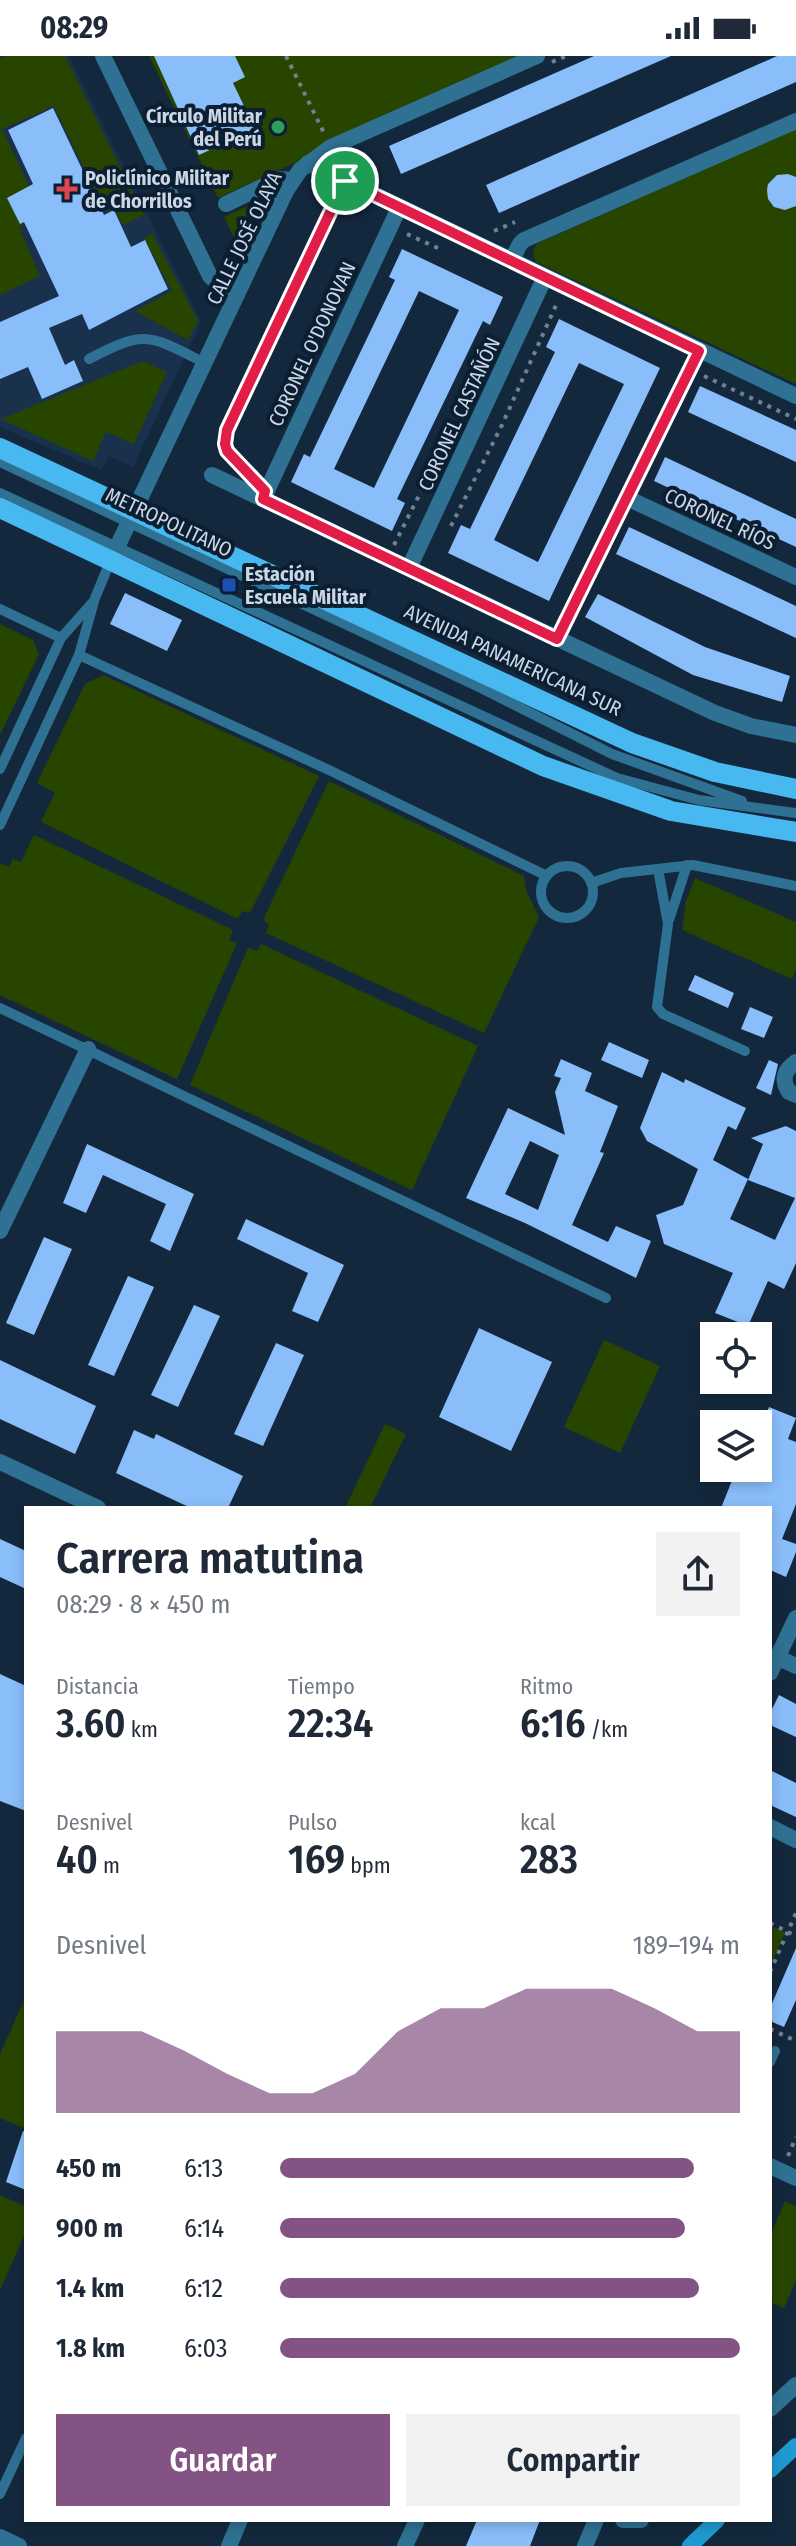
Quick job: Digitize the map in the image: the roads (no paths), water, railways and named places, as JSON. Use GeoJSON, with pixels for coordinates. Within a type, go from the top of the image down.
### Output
{"type":"FeatureCollection","features":[{"type":"Feature","properties":{"kind":"main road","name":"AVENIDA PANAMERICANA SUR"},"geometry":{"type":"LineString","coordinates":[[0,448],[132,517],[632,743],[715,772],[796,789]]}},
{"type":"Feature","properties":{"kind":"main road"},"geometry":{"type":"LineString","coordinates":[[0,508],[113,556],[543,766],[671,811],[796,832]]}},
{"type":"Feature","properties":{"kind":"street"},"geometry":{"type":"LineString","coordinates":[[103,56],[210,276],[237,295]]}},
{"type":"Feature","properties":{"kind":"street","name":"CALLE JOSÉ OLAYA"},"geometry":{"type":"LineString","coordinates":[[113,556],[293,180],[308,163],[331,147],[537,56]]}},
{"type":"Feature","properties":{"kind":"street"},"geometry":{"type":"LineString","coordinates":[[511,261],[524,240],[796,121]]}},
{"type":"Feature","properties":{"kind":"street"},"geometry":{"type":"LineString","coordinates":[[308,163],[796,396]]}},
{"type":"Feature","properties":{"kind":"street"},"geometry":{"type":"LineString","coordinates":[[226,204],[278,179],[293,180]]}},
{"type":"Feature","properties":{"kind":"street","name":"CORONEL O'DONOVAN"},"geometry":{"type":"LineString","coordinates":[[264,495],[399,208]]}},
{"type":"Feature","properties":{"kind":"street","name":"CORONEL CASTAÑÓN"},"geometry":{"type":"LineString","coordinates":[[409,568],[545,277]]}},
{"type":"Feature","properties":{"kind":"street"},"geometry":{"type":"LineString","coordinates":[[557,639],[699,351]]}},
{"type":"Feature","properties":{"kind":"street"},"geometry":{"type":"LineString","coordinates":[[212,475],[264,495],[409,568],[724,717],[796,735]]}},
{"type":"Feature","properties":{"kind":"street","name":"CORONEL RÍOS"},"geometry":{"type":"LineString","coordinates":[[627,498],[796,577]]}},
{"type":"Feature","properties":{"kind":"street"},"geometry":{"type":"LineString","coordinates":[[0,1231],[88,1049]]}},
{"type":"Feature","properties":{"kind":"street"},"geometry":{"type":"LineString","coordinates":[[796,1062],[786,1071],[784,1078],[789,1092],[796,1095]]}},
{"type":"Feature","properties":{"kind":"street"},"geometry":{"type":"LineString","coordinates":[[0,1462],[94,1506]]}},
{"type":"Feature","properties":{"kind":"street"},"geometry":{"type":"LineString","coordinates":[[796,1618],[774,1665],[796,1666]]}},
{"type":"Feature","properties":{"kind":"street"},"geometry":{"type":"LineString","coordinates":[[772,1828],[796,1840]]}},
{"type":"Feature","properties":{"kind":"street"},"geometry":{"type":"LineString","coordinates":[[772,2167],[796,2178]]}},
{"type":"Feature","properties":{"kind":"street"},"geometry":{"type":"LineString","coordinates":[[772,2407],[796,2385]]}},
{"type":"Feature","properties":{"kind":"street"},"geometry":{"type":"LineString","coordinates":[[772,2468],[796,2446]]}},
{"type":"Feature","properties":{"kind":"street"},"geometry":{"type":"LineString","coordinates":[[229,2546],[239,2522]]}},
{"type":"Feature","properties":{"kind":"street"},"geometry":{"type":"LineString","coordinates":[[405,2546],[416,2522]]}},
{"type":"Feature","properties":{"kind":"street"},"geometry":{"type":"LineString","coordinates":[[585,2546],[595,2522]]}},
{"type":"Feature","properties":{"kind":"street"},"geometry":{"type":"LineString","coordinates":[[690,2546],[715,2522]]}},
{"type":"Feature","properties":{"kind":"street"},"geometry":{"type":"LineString","coordinates":[[0,2537],[19,2546]]}},
{"type":"Feature","properties":{"kind":"lane"},"geometry":{"type":"LineString","coordinates":[[264,495],[227,451],[227,430],[345,181]]}},
{"type":"Feature","properties":{"kind":"lane"},"geometry":{"type":"LineString","coordinates":[[89,359],[121,342],[138,338],[153,339],[205,363]]}},
{"type":"Feature","properties":{"kind":"lane","name":"METROPOLITANO"},"geometry":{"type":"LineString","coordinates":[[0,462],[132,517],[612,754],[762,808]]}},
{"type":"Feature","properties":{"kind":"lane","name":"METROPOLITANO"},"geometry":{"type":"LineString","coordinates":[[0,493],[113,556],[617,778],[699,800],[796,813]]}},
{"type":"Feature","properties":{"kind":"lane"},"geometry":{"type":"LineString","coordinates":[[0,825],[79,655],[95,598],[113,556]]}},
{"type":"Feature","properties":{"kind":"lane"},"geometry":{"type":"LineString","coordinates":[[0,769],[61,638],[95,598]]}},
{"type":"Feature","properties":{"kind":"lane"},"geometry":{"type":"LineString","coordinates":[[0,609],[61,638]]}},
{"type":"Feature","properties":{"kind":"lane"},"geometry":{"type":"LineString","coordinates":[[79,655],[329,770],[547,876]]}},
{"type":"Feature","properties":{"kind":"lane"},"geometry":{"type":"LineString","coordinates":[[591,883],[621,873],[687,865],[796,886]]}},
{"type":"Feature","properties":{"kind":"lane"},"geometry":{"type":"LineString","coordinates":[[687,865],[668,924],[657,1007],[663,1014],[745,1051]]}},
{"type":"Feature","properties":{"kind":"lane"},"geometry":{"type":"LineString","coordinates":[[567,866],[582,871],[591,883],[592,900],[588,908],[582,914],[565,918],[550,912],[545,906],[542,891],[547,876],[567,866]]}},
{"type":"Feature","properties":{"kind":"lane"},"geometry":{"type":"LineString","coordinates":[[658,869],[668,924]]}},
{"type":"Feature","properties":{"kind":"lane"},"geometry":{"type":"LineString","coordinates":[[0,1008],[606,1298]]}},
{"type":"Feature","properties":{"kind":"lane"},"geometry":{"type":"LineString","coordinates":[[0,2494],[24,2442]]}},
{"type":"Feature","properties":{"kind":"place","name":"Círculo Militar del Perú"},"geometry":{"type":"Point","coordinates":[278,127]}},
{"type":"Feature","properties":{"kind":"place","name":"Policlínico Militar de Chorrillos"},"geometry":{"type":"Point","coordinates":[67,189]}},
{"type":"Feature","properties":{"kind":"place","name":"Estación Escuela Militar"},"geometry":{"type":"Point","coordinates":[229,585]}}]}
